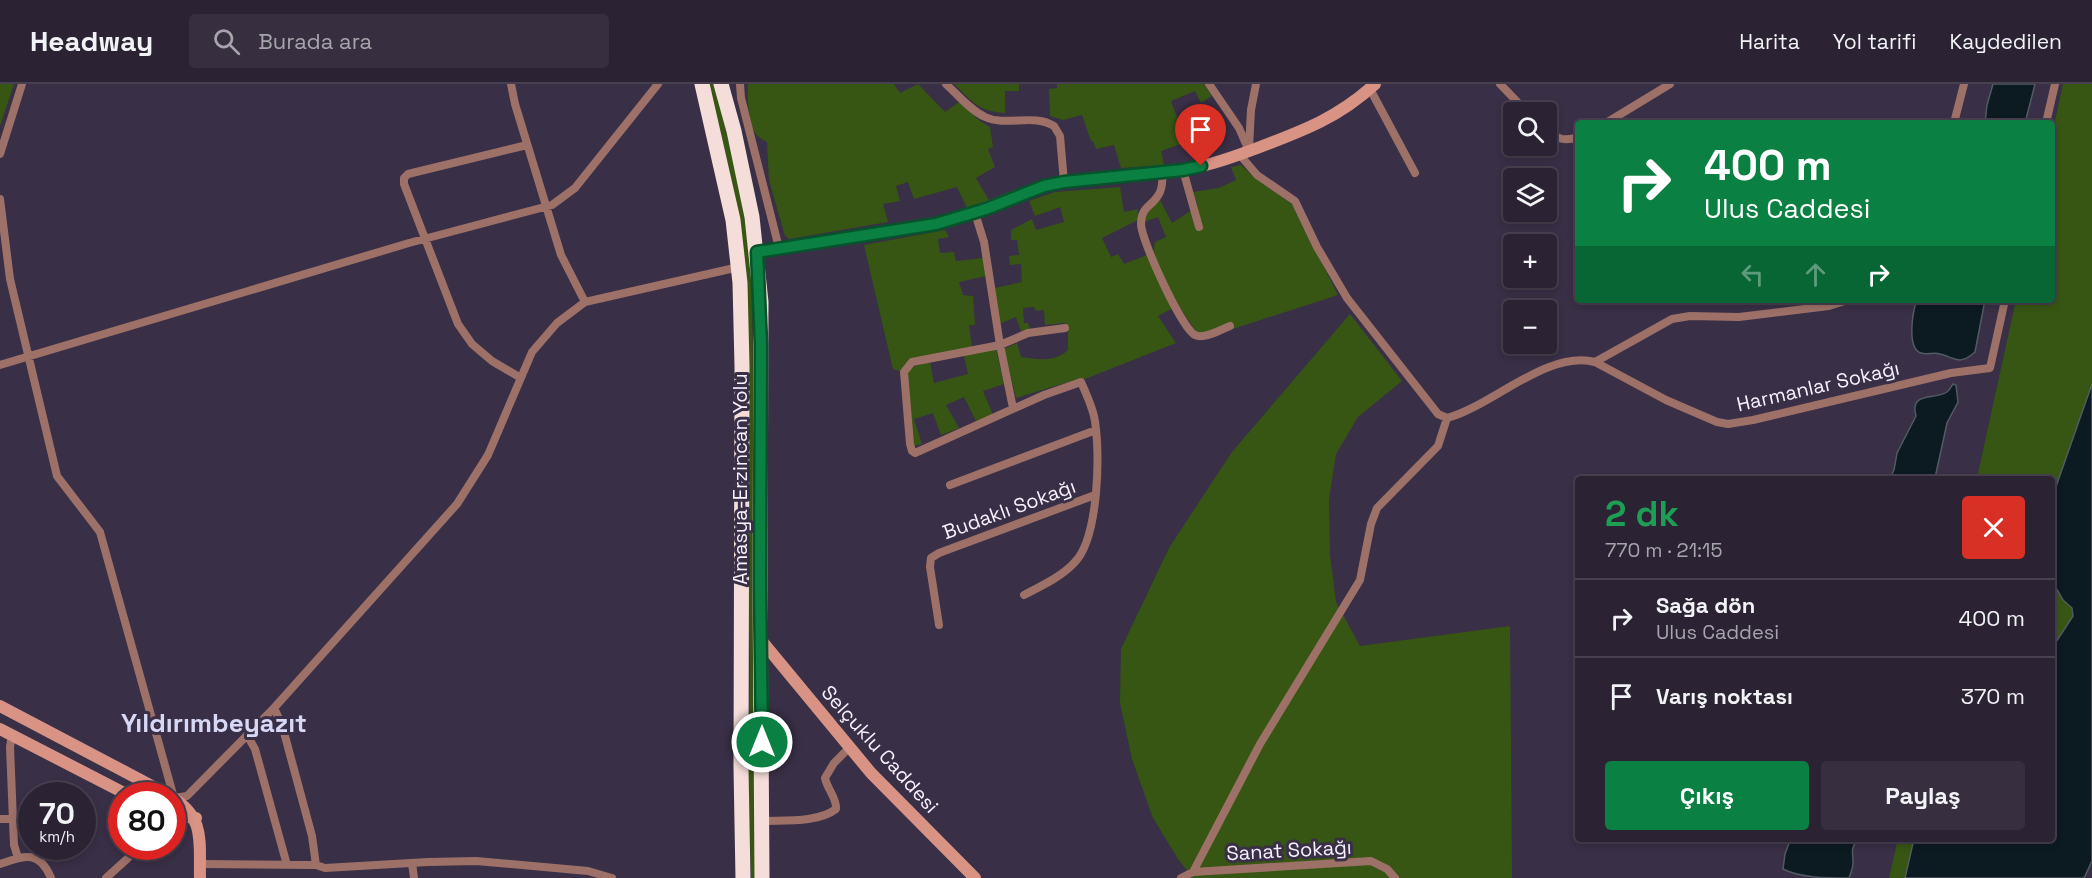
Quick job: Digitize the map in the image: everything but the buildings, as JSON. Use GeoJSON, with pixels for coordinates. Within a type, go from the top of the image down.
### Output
{"type":"FeatureCollection","features":[{"type":"Feature","properties":{"kind":"highway","name":"Amasya-Erzincan Yolu"},"geometry":{"type":"LineString","coordinates":[[702,84],[727,191],[739,267],[742,366],[743,878]]}},
{"type":"Feature","properties":{"kind":"highway","name":"Amasya-Erzincan Yolu"},"geometry":{"type":"LineString","coordinates":[[721,84],[743,173],[757,252],[761,344],[762,878]]}},
{"type":"Feature","properties":{"kind":"street"},"geometry":{"type":"LineString","coordinates":[[0,154],[22,84]]}},
{"type":"Feature","properties":{"kind":"street"},"geometry":{"type":"LineString","coordinates":[[511,84],[514,104],[561,255],[585,302]]}},
{"type":"Feature","properties":{"kind":"street"},"geometry":{"type":"LineString","coordinates":[[0,365],[424,239],[552,205],[575,188],[658,84]]}},
{"type":"Feature","properties":{"kind":"street"},"geometry":{"type":"LineString","coordinates":[[740,84],[741,98],[779,248]]}},
{"type":"Feature","properties":{"kind":"street"},"geometry":{"type":"LineString","coordinates":[[946,84],[970,107],[986,118],[1001,121],[1045,122],[1054,126],[1060,136],[1064,182]]}},
{"type":"Feature","properties":{"kind":"street"},"geometry":{"type":"LineString","coordinates":[[1209,84],[1235,122],[1244,153],[1257,174],[1295,201],[1317,247],[1351,303],[1438,414],[1447,418]]}},
{"type":"Feature","properties":{"kind":"street"},"geometry":{"type":"LineString","coordinates":[[1244,153],[1257,84]]}},
{"type":"Feature","properties":{"kind":"street"},"geometry":{"type":"LineString","coordinates":[[1501,84],[1518,102]]}},
{"type":"Feature","properties":{"kind":"street"},"geometry":{"type":"LineString","coordinates":[[1611,120],[1670,84]]}},
{"type":"Feature","properties":{"kind":"street"},"geometry":{"type":"LineString","coordinates":[[1955,120],[1964,84]]}},
{"type":"Feature","properties":{"kind":"street"},"geometry":{"type":"LineString","coordinates":[[2047,120],[2055,84]]}},
{"type":"Feature","properties":{"kind":"street"},"geometry":{"type":"LineString","coordinates":[[757,252],[920,227],[975,213],[1044,186],[1064,182],[1183,170],[1244,153],[1323,122],[1372,86],[1415,173]]}},
{"type":"Feature","properties":{"kind":"street"},"geometry":{"type":"LineString","coordinates":[[1557,138],[1560,140],[1575,138]]}},
{"type":"Feature","properties":{"kind":"street"},"geometry":{"type":"LineString","coordinates":[[521,378],[492,361],[472,344],[458,324],[424,239],[404,184],[404,178],[408,174],[527,145]]}},
{"type":"Feature","properties":{"kind":"street"},"geometry":{"type":"LineString","coordinates":[[1183,170],[1199,227]]}},
{"type":"Feature","properties":{"kind":"street"},"geometry":{"type":"LineString","coordinates":[[1163,172],[1161,191],[1143,211],[1141,223],[1150,254],[1174,305],[1193,334],[1204,336],[1230,326]]}},
{"type":"Feature","properties":{"kind":"street"},"geometry":{"type":"LineString","coordinates":[[0,199],[10,279],[57,476],[100,532],[168,782]]}},
{"type":"Feature","properties":{"kind":"street"},"geometry":{"type":"LineString","coordinates":[[975,213],[984,242],[1000,345],[1013,408]]}},
{"type":"Feature","properties":{"kind":"street"},"geometry":{"type":"LineString","coordinates":[[186,796],[274,708],[457,504],[488,455],[532,352],[557,323],[585,302],[739,267]]}},
{"type":"Feature","properties":{"kind":"street"},"geometry":{"type":"LineString","coordinates":[[1192,872],[1260,744],[1360,580],[1371,524],[1377,508],[1438,446],[1447,418],[1547,369],[1585,359],[1595,362],[1661,323],[1672,319],[1690,316],[1739,317],[1838,303]]}},
{"type":"Feature","properties":{"kind":"street","name":"Harmanlar Sokağı"},"geometry":{"type":"LineString","coordinates":[[1595,362],[1666,400],[1717,422],[1737,422],[1951,373],[1990,368],[2005,303]]}},
{"type":"Feature","properties":{"kind":"street","name":"Budaklı Sokağı"},"geometry":{"type":"LineString","coordinates":[[1024,595],[1057,577],[1075,563],[1082,554],[1091,528],[1095,511],[1096,430],[1094,415],[1081,382],[1013,408],[915,453],[912,451],[904,372],[912,362],[1000,345],[1028,333],[1065,328]]}},
{"type":"Feature","properties":{"kind":"street"},"geometry":{"type":"LineString","coordinates":[[950,485],[1096,430]]}},
{"type":"Feature","properties":{"kind":"street","name":"Budaklı Sokağı"},"geometry":{"type":"LineString","coordinates":[[939,625],[930,567],[931,558],[1095,495]]}},
{"type":"Feature","properties":{"kind":"street","name":"Selçuklu Caddesi"},"geometry":{"type":"LineString","coordinates":[[762,640],[849,748],[901,806],[975,878]]}},
{"type":"Feature","properties":{"kind":"street"},"geometry":{"type":"LineString","coordinates":[[0,706],[145,782]]}},
{"type":"Feature","properties":{"kind":"street"},"geometry":{"type":"LineString","coordinates":[[274,708],[281,720],[312,836],[316,865]]}},
{"type":"Feature","properties":{"kind":"street"},"geometry":{"type":"LineString","coordinates":[[0,729],[108,785]]}},
{"type":"Feature","properties":{"kind":"street"},"geometry":{"type":"LineString","coordinates":[[0,864],[18,858],[14,845],[10,747],[12,735]]}},
{"type":"Feature","properties":{"kind":"street"},"geometry":{"type":"LineString","coordinates":[[247,735],[255,749],[287,865]]}},
{"type":"Feature","properties":{"kind":"street"},"geometry":{"type":"LineString","coordinates":[[762,821],[808,818],[833,812],[837,804],[826,785],[825,777],[849,748]]}},
{"type":"Feature","properties":{"kind":"street"},"geometry":{"type":"LineString","coordinates":[[186,806],[196,818],[200,878]]}},
{"type":"Feature","properties":{"kind":"street"},"geometry":{"type":"LineString","coordinates":[[186,817],[196,818]]}},
{"type":"Feature","properties":{"kind":"street"},"geometry":{"type":"LineString","coordinates":[[0,819],[13,819]]}},
{"type":"Feature","properties":{"kind":"street"},"geometry":{"type":"LineString","coordinates":[[38,860],[51,878]]}},
{"type":"Feature","properties":{"kind":"street"},"geometry":{"type":"LineString","coordinates":[[106,878],[127,860]]}},
{"type":"Feature","properties":{"kind":"street"},"geometry":{"type":"LineString","coordinates":[[200,864],[316,865],[325,868],[459,861],[492,862],[588,871],[612,878]]}},
{"type":"Feature","properties":{"kind":"street","name":"Sanat Sokağı"},"geometry":{"type":"LineString","coordinates":[[1181,878],[1192,872],[1371,861],[1387,869],[1395,878]]}},
{"type":"Feature","properties":{"kind":"street"},"geometry":{"type":"LineString","coordinates":[[412,863],[414,878]]}},
{"type":"Feature","properties":{"kind":"street"},"geometry":{"type":"LineString","coordinates":[[325,868],[326,878]]}},
{"type":"Feature","properties":{"kind":"green space"},"geometry":{"type":"Polygon","coordinates":[[[0,84],[14,84],[0,126],[0,84]]]}},
{"type":"Feature","properties":{"kind":"green space"},"geometry":{"type":"Polygon","coordinates":[[[709,84],[714,84],[716,89],[733,159],[750,254],[752,278],[756,878],[751,878],[748,769],[750,664],[748,321],[745,263],[734,190],[709,84]]]}},
{"type":"Feature","properties":{"kind":"green space"},"geometry":{"type":"Polygon","coordinates":[[[748,84],[894,84],[900,93],[918,84],[945,112],[959,102],[990,127],[993,147],[988,149],[995,167],[976,178],[990,202],[967,208],[957,187],[914,199],[908,182],[896,186],[900,201],[883,204],[888,222],[789,239],[785,236],[769,180],[767,142],[755,133],[751,122],[748,84]]]}},
{"type":"Feature","properties":{"kind":"green space"},"geometry":{"type":"Polygon","coordinates":[[[954,84],[1019,84],[1019,91],[1005,91],[1005,113],[982,108],[971,101],[954,84]]]}},
{"type":"Feature","properties":{"kind":"green space"},"geometry":{"type":"Polygon","coordinates":[[[1057,84],[1204,84],[1212,96],[1201,103],[1195,91],[1171,101],[1178,120],[1194,116],[1203,136],[1161,151],[1164,165],[1121,168],[1114,145],[1096,149],[1082,115],[1063,120],[1050,116],[1049,89],[1057,88],[1057,84]]]}},
{"type":"Feature","properties":{"kind":"green space"},"geometry":{"type":"Polygon","coordinates":[[[2063,84],[2092,84],[2092,384],[2055,489],[2055,476],[1977,476],[2015,303],[2055,303],[2055,121],[2063,84]]]}},
{"type":"Feature","properties":{"kind":"green space"},"geometry":{"type":"Polygon","coordinates":[[[1241,165],[1255,178],[1292,204],[1338,295],[1202,339],[1171,292],[1157,263],[1154,251],[1155,242],[1166,237],[1158,217],[1144,222],[1149,209],[1160,200],[1172,223],[1198,206],[1193,192],[1219,188],[1236,180],[1231,167],[1241,165]]]}},
{"type":"Feature","properties":{"kind":"green space"},"geometry":{"type":"Polygon","coordinates":[[[1120,187],[1124,212],[1138,209],[1138,220],[1102,238],[1111,257],[1118,254],[1124,264],[1147,255],[1173,308],[1158,316],[1176,343],[1085,379],[1081,378],[1016,398],[1004,349],[1017,343],[1021,357],[1046,359],[1057,357],[1068,350],[1068,331],[1065,323],[1045,325],[1044,310],[1036,311],[1034,307],[1023,308],[1024,323],[1028,323],[1030,329],[1021,331],[1016,317],[999,324],[995,288],[1022,282],[1021,264],[1010,265],[1009,256],[1019,255],[1017,240],[1011,240],[1011,230],[1032,219],[1036,230],[1064,222],[1060,207],[1035,216],[1029,201],[1055,192],[1120,187]]]}},
{"type":"Feature","properties":{"kind":"green space"},"geometry":{"type":"Polygon","coordinates":[[[945,230],[949,237],[938,239],[940,253],[954,252],[956,261],[983,258],[986,276],[959,282],[963,295],[973,296],[975,325],[969,325],[972,348],[906,364],[900,371],[893,369],[864,245],[945,230]]]}},
{"type":"Feature","properties":{"kind":"green space"},"geometry":{"type":"Polygon","coordinates":[[[1350,314],[1402,381],[1358,417],[1336,454],[1329,500],[1330,555],[1336,602],[1360,646],[1510,626],[1512,878],[1193,878],[1178,859],[1153,818],[1132,759],[1120,703],[1121,649],[1169,548],[1232,452],[1350,314]]]}},
{"type":"Feature","properties":{"kind":"green space"},"geometry":{"type":"Polygon","coordinates":[[[996,349],[1004,384],[983,391],[993,415],[976,421],[964,397],[946,405],[959,428],[941,435],[933,413],[914,419],[922,444],[913,446],[907,372],[915,366],[930,362],[934,383],[968,374],[964,356],[996,349]]]}},
{"type":"Feature","properties":{"kind":"green space"},"geometry":{"type":"Polygon","coordinates":[[[2055,586],[2063,600],[2072,608],[2073,616],[2055,643],[2055,586]]]}},
{"type":"Feature","properties":{"kind":"green space"},"geometry":{"type":"Polygon","coordinates":[[[1897,842],[1913,842],[1905,878],[1889,878],[1897,842]]]}},
{"type":"Feature","properties":{"kind":"water"},"geometry":{"type":"Polygon","coordinates":[[[1993,84],[2035,84],[2026,120],[1985,120],[1993,84]]]}},
{"type":"Feature","properties":{"kind":"water"},"geometry":{"type":"Polygon","coordinates":[[[1916,303],[1984,303],[1975,352],[1965,359],[1958,360],[1938,353],[1926,354],[1916,350],[1912,337],[1916,303]]]}},
{"type":"Feature","properties":{"kind":"water"},"geometry":{"type":"Polygon","coordinates":[[[1953,384],[1956,385],[1958,402],[1947,423],[1935,476],[1891,476],[1897,453],[1916,416],[1916,403],[1950,389],[1953,384]]]}},
{"type":"Feature","properties":{"kind":"water"},"geometry":{"type":"Polygon","coordinates":[[[2092,384],[2092,861],[2084,878],[1905,878],[1913,842],[2055,842],[2055,643],[2073,616],[2072,608],[2063,600],[2055,586],[2055,489],[2092,384]]]}},
{"type":"Feature","properties":{"kind":"water"},"geometry":{"type":"Polygon","coordinates":[[[1790,842],[1856,842],[1853,848],[1853,865],[1849,878],[1823,878],[1790,872],[1783,869],[1790,842]]]}},
{"type":"Feature","properties":{"kind":"district","name":"Yıldırımbeyazıt"},"geometry":{"type":"Point","coordinates":[214,723]}},
{"type":"Feature","properties":{"kind":"route"},"geometry":{"type":"LineString","coordinates":[[762,742],[761,302],[757,252],[936,224],[986,209],[1044,186],[1064,182],[1183,170],[1201,166]]}}]}
